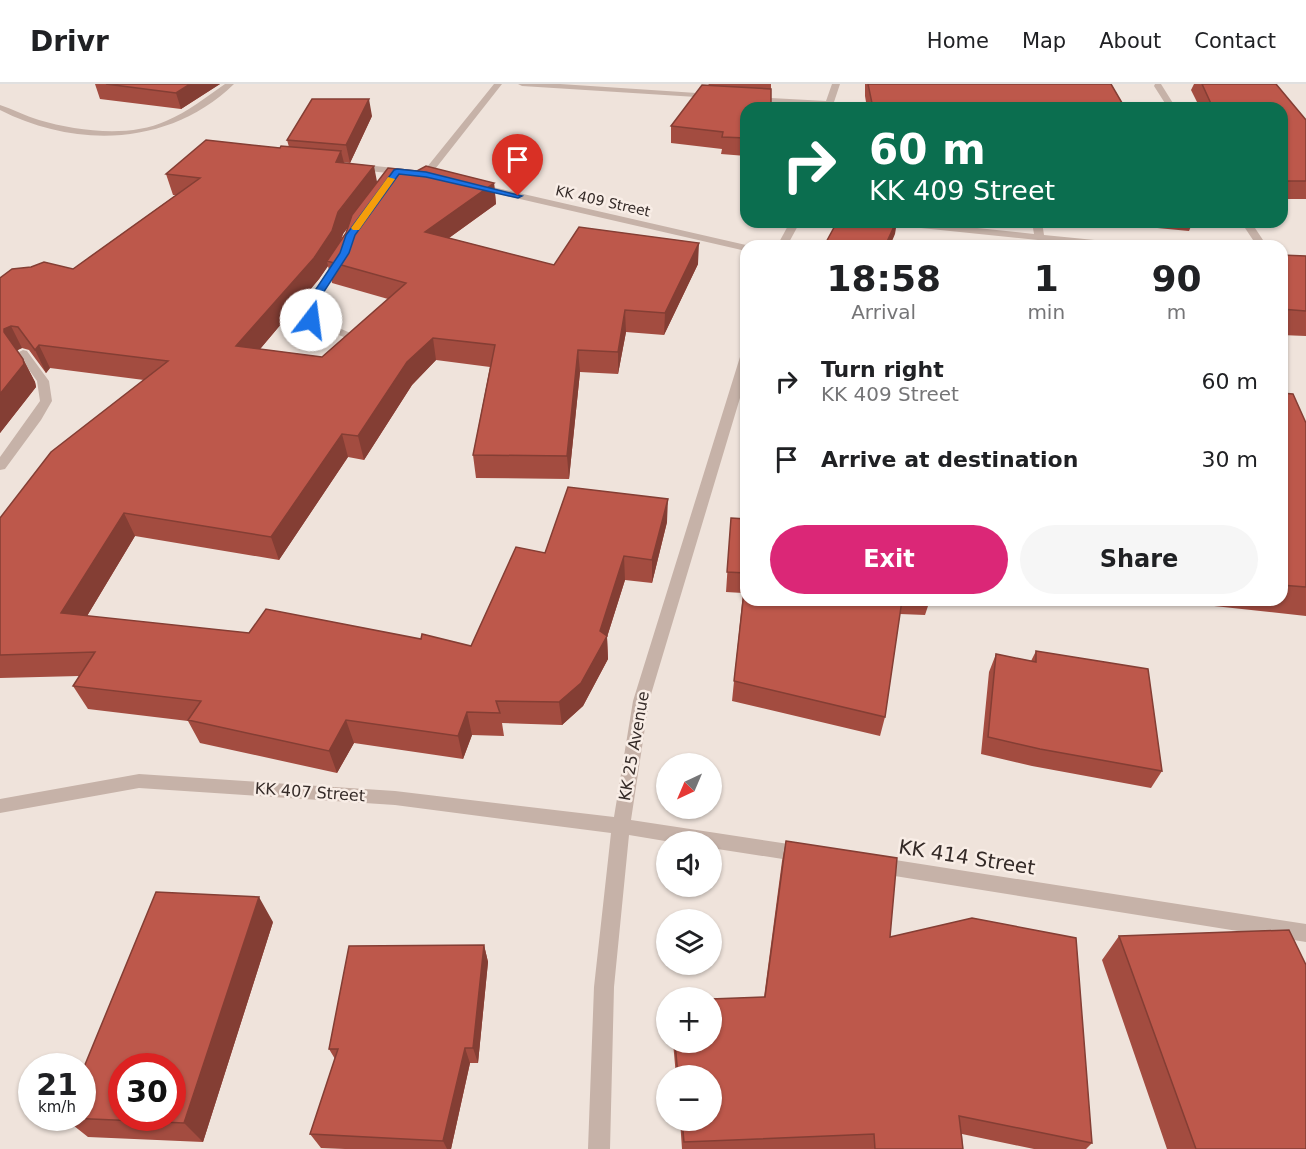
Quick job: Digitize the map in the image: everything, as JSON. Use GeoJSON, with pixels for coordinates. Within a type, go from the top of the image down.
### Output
{"type":"FeatureCollection","features":[{"type":"Feature","properties":{"kind":"street"},"geometry":{"type":"LineString","coordinates":[[0,107],[16,116],[37,123],[96,132],[142,131],[175,121],[230,84]]}},
{"type":"Feature","properties":{"kind":"street"},"geometry":{"type":"LineString","coordinates":[[426,174],[498,84]]}},
{"type":"Feature","properties":{"kind":"street"},"geometry":{"type":"LineString","coordinates":[[522,84],[723,97]]}},
{"type":"Feature","properties":{"kind":"street"},"geometry":{"type":"LineString","coordinates":[[830,102],[836,84]]}},
{"type":"Feature","properties":{"kind":"street"},"geometry":{"type":"LineString","coordinates":[[1158,86],[1168,102]]}},
{"type":"Feature","properties":{"kind":"street"},"geometry":{"type":"LineString","coordinates":[[747,99],[782,102]]}},
{"type":"Feature","properties":{"kind":"street"},"geometry":{"type":"LineString","coordinates":[[340,166],[393,176],[426,174],[449,180]]}},
{"type":"Feature","properties":{"kind":"street","name":"KK 409 Street"},"geometry":{"type":"LineString","coordinates":[[460,182],[740,247]]}},
{"type":"Feature","properties":{"kind":"street"},"geometry":{"type":"LineString","coordinates":[[951,228],[1068,240]]}},
{"type":"Feature","properties":{"kind":"street"},"geometry":{"type":"LineString","coordinates":[[1038,228],[1040,237]]}},
{"type":"Feature","properties":{"kind":"street"},"geometry":{"type":"LineString","coordinates":[[347,244],[344,253],[307,310],[311,320],[351,337]]}},
{"type":"Feature","properties":{"kind":"street"},"geometry":{"type":"LineString","coordinates":[[0,466],[37,417],[46,401],[43,381],[23,353]]}},
{"type":"Feature","properties":{"kind":"street","name":"KK 25 Avenue"},"geometry":{"type":"LineString","coordinates":[[599,1149],[604,987],[621,826],[640,701],[740,376]]}},
{"type":"Feature","properties":{"kind":"street","name":"KK 407 Street"},"geometry":{"type":"LineString","coordinates":[[0,806],[139,781],[395,798],[621,826]]}},
{"type":"Feature","properties":{"kind":"street"},"geometry":{"type":"LineString","coordinates":[[621,826],[819,856]]}},
{"type":"Feature","properties":{"kind":"street","name":"KK 414 Street"},"geometry":{"type":"LineString","coordinates":[[854,862],[1306,933]]}},
{"type":"Feature","properties":{"kind":"building"},"geometry":{"type":"Polygon","coordinates":[[[106,84],[190,84],[176,93],[106,84]]]}},
{"type":"Feature","properties":{"kind":"building"},"geometry":{"type":"Polygon","coordinates":[[[868,84],[1111,84],[1122,102],[872,102],[868,84]]]}},
{"type":"Feature","properties":{"kind":"building"},"geometry":{"type":"Polygon","coordinates":[[[1202,84],[1276,84],[1306,120],[1306,181],[1288,181],[1288,102],[1210,102],[1202,84]]]}},
{"type":"Feature","properties":{"kind":"building"},"geometry":{"type":"Polygon","coordinates":[[[702,85],[771,89],[771,102],[740,102],[740,138],[722,137],[723,132],[671,126],[702,85]]]}},
{"type":"Feature","properties":{"kind":"building"},"geometry":{"type":"Polygon","coordinates":[[[312,99],[369,99],[346,145],[287,140],[312,99]]]}},
{"type":"Feature","properties":{"kind":"building"},"geometry":{"type":"Polygon","coordinates":[[[206,140],[280,148],[281,146],[341,151],[336,162],[374,166],[338,212],[332,231],[314,258],[236,346],[322,357],[406,283],[327,261],[346,233],[352,215],[388,168],[417,171],[426,166],[494,183],[425,232],[554,265],[579,227],[699,243],[665,313],[625,310],[618,352],[578,350],[567,456],[473,455],[495,345],[433,338],[407,362],[358,436],[342,434],[271,537],[124,513],[61,613],[249,633],[266,609],[421,639],[422,634],[471,646],[516,547],[545,553],[568,487],[668,499],[652,560],[624,556],[600,631],[607,636],[581,683],[559,702],[496,701],[500,713],[467,712],[458,736],[346,720],[329,751],[188,720],[201,701],[73,686],[95,652],[0,655],[0,518],[51,452],[168,361],[39,345],[35,350],[18,327],[11,326],[4,329],[4,332],[23,359],[24,364],[0,394],[0,278],[12,269],[31,267],[44,262],[73,269],[200,178],[166,174],[206,140]]]}},
{"type":"Feature","properties":{"kind":"building"},"geometry":{"type":"Polygon","coordinates":[[[834,228],[893,228],[888,240],[827,240],[834,228]]]}},
{"type":"Feature","properties":{"kind":"building"},"geometry":{"type":"Polygon","coordinates":[[[1288,255],[1306,256],[1306,311],[1288,310],[1288,255]]]}},
{"type":"Feature","properties":{"kind":"building"},"geometry":{"type":"Polygon","coordinates":[[[1288,394],[1293,394],[1306,423],[1306,587],[1288,586],[1288,394]]]}},
{"type":"Feature","properties":{"kind":"building"},"geometry":{"type":"Polygon","coordinates":[[[731,518],[740,519],[740,573],[727,572],[731,518]]]}},
{"type":"Feature","properties":{"kind":"building"},"geometry":{"type":"Polygon","coordinates":[[[742,606],[901,606],[885,717],[734,681],[742,606]]]}},
{"type":"Feature","properties":{"kind":"building"},"geometry":{"type":"Polygon","coordinates":[[[1036,651],[1148,669],[1162,771],[1040,749],[988,737],[996,654],[1036,662],[1036,651]]]}},
{"type":"Feature","properties":{"kind":"building"},"geometry":{"type":"Polygon","coordinates":[[[786,841],[897,858],[890,937],[972,918],[1076,938],[1092,1143],[959,1116],[963,1149],[875,1149],[874,1134],[684,1142],[683,1131],[722,1131],[722,1065],[677,1065],[676,1053],[722,1053],[722,999],[765,997],[786,841]]]}},
{"type":"Feature","properties":{"kind":"building"},"geometry":{"type":"Polygon","coordinates":[[[156,892],[259,897],[186,1117],[186,1053],[108,1053],[108,1120],[96,1119],[96,1053],[90,1053],[156,892]]]}},
{"type":"Feature","properties":{"kind":"building"},"geometry":{"type":"Polygon","coordinates":[[[1289,930],[1306,965],[1306,1149],[1196,1149],[1119,936],[1289,930]]]}},
{"type":"Feature","properties":{"kind":"building"},"geometry":{"type":"Polygon","coordinates":[[[484,945],[473,1048],[465,1048],[443,1141],[310,1134],[338,1049],[329,1049],[349,946],[484,945]]]}},
{"type":"Feature","properties":{"kind":"slow traffic"},"geometry":{"type":"LineString","coordinates":[[356,228],[391,179]]}},
{"type":"Feature","properties":{"kind":"route"},"geometry":{"type":"LineString","coordinates":[[311,320],[307,310],[344,253],[350,235],[397,171],[426,174],[518,196]]}}]}
